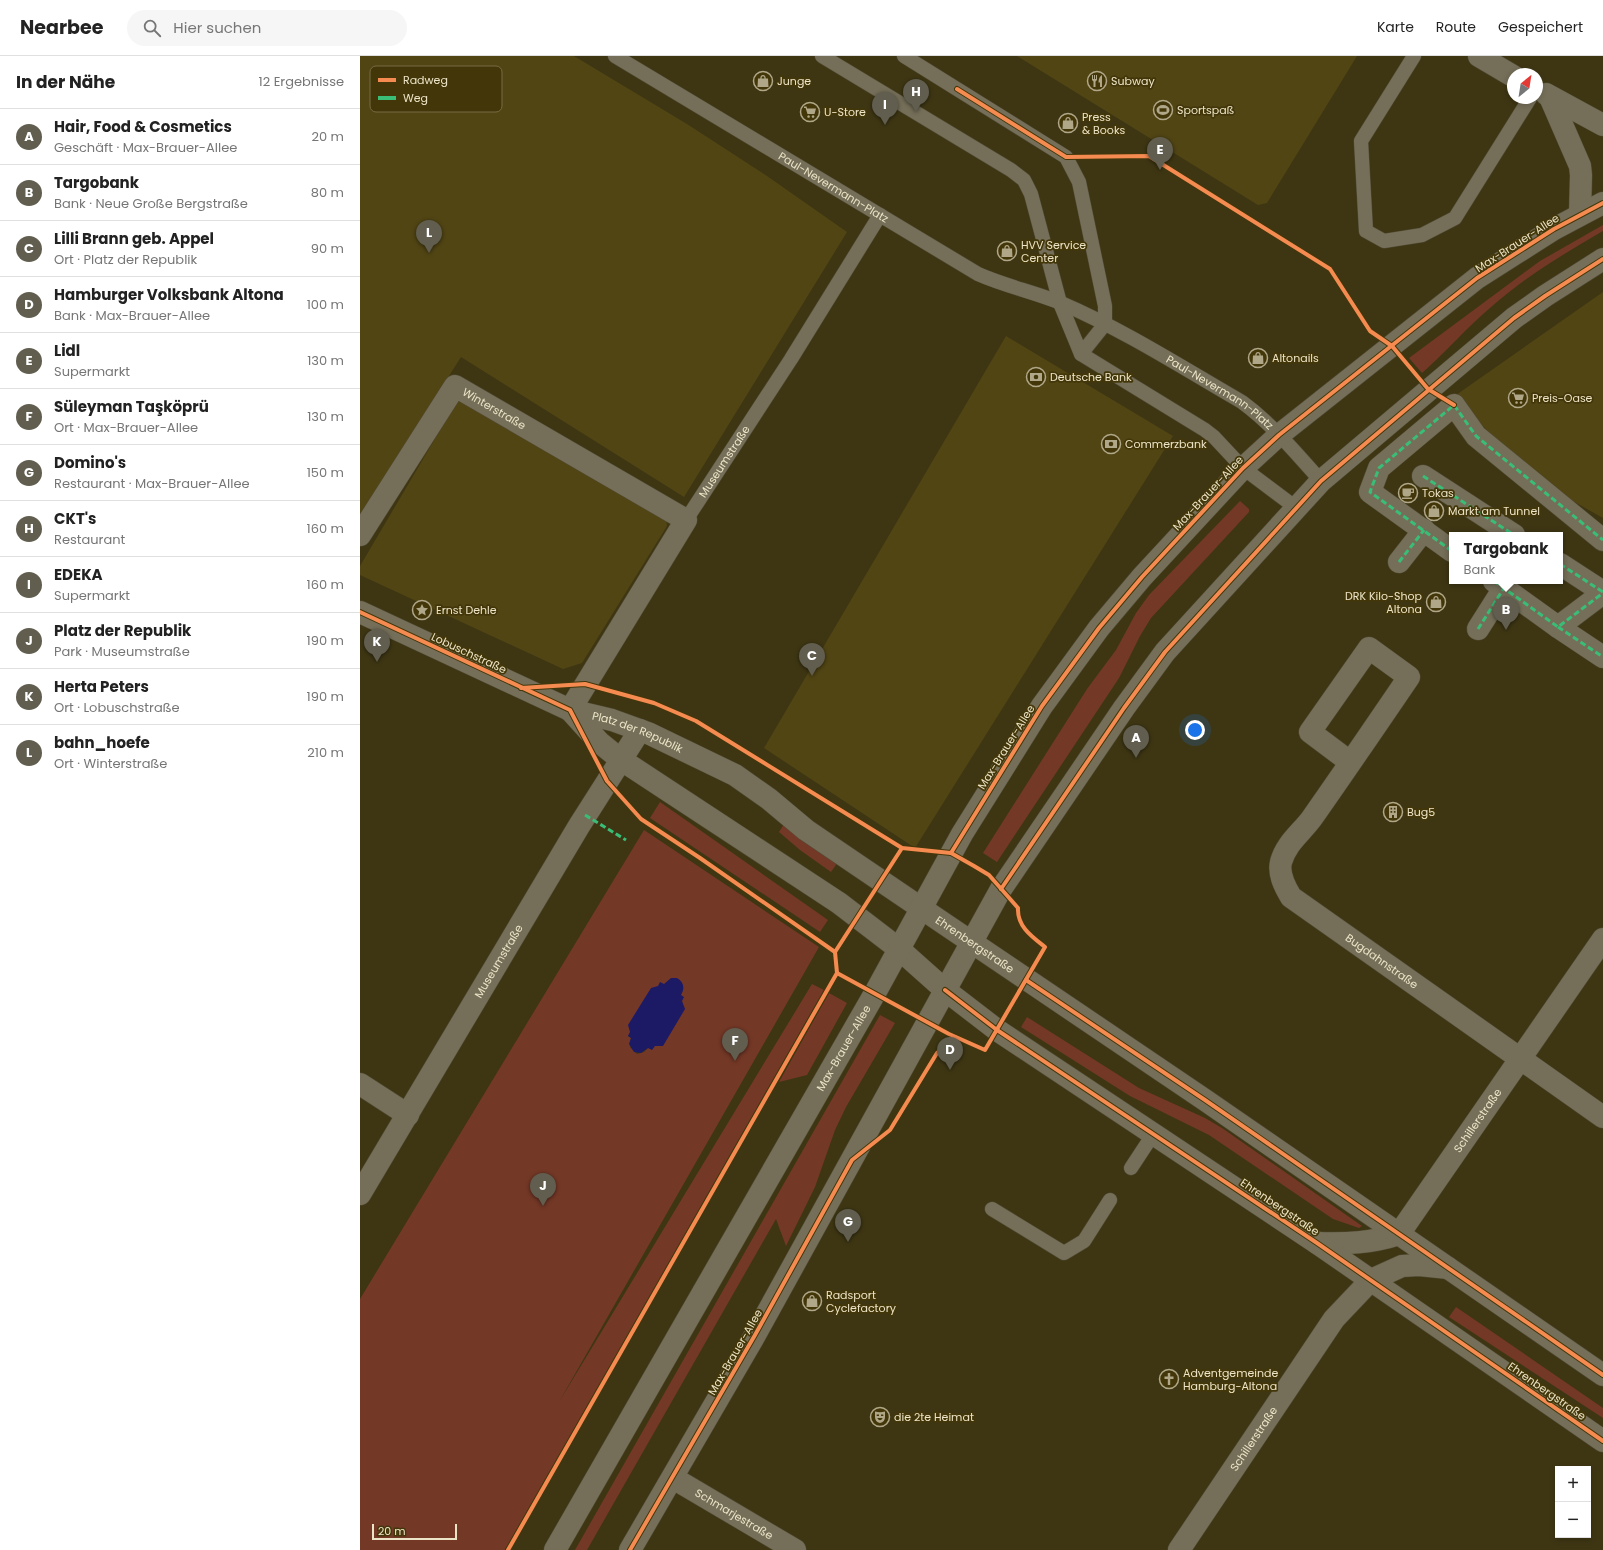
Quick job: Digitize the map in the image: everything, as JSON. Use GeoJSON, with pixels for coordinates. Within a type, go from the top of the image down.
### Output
{"type":"FeatureCollection","features":[{"type":"Feature","properties":{"kind":"street"},"geometry":{"type":"LineString","coordinates":[[1479,56],[1507,72]]}},
{"type":"Feature","properties":{"kind":"street"},"geometry":{"type":"LineString","coordinates":[[1543,97],[1603,125]]}},
{"type":"Feature","properties":{"kind":"street"},"geometry":{"type":"LineString","coordinates":[[1543,102],[1580,166],[1580,214]]}},
{"type":"Feature","properties":{"kind":"street","name":"Max-Brauer-Allee"},"geometry":{"type":"LineString","coordinates":[[555,1550],[875,993],[962,834],[1042,706],[1099,628],[1142,577],[1243,468],[1279,435],[1478,278],[1513,254],[1580,214],[1603,203]]}},
{"type":"Feature","properties":{"kind":"street","name":"Max-Brauer-Allee"},"geometry":{"type":"LineString","coordinates":[[630,1550],[755,1335],[1001,889],[1124,708],[1165,652],[1295,507],[1321,481],[1514,318],[1545,296],[1603,259]]}},
{"type":"Feature","properties":{"kind":"street","name":"Winterstraße"},"geometry":{"type":"LineString","coordinates":[[360,535],[455,386],[686,520]]}},
{"type":"Feature","properties":{"kind":"street"},"geometry":{"type":"LineString","coordinates":[[1449,549],[1370,492],[1379,468],[1454,405],[1476,436],[1603,540]]}},
{"type":"Feature","properties":{"kind":"street"},"geometry":{"type":"LineString","coordinates":[[1423,476],[1509,532]]}},
{"type":"Feature","properties":{"kind":"street","name":"Museumstraße"},"geometry":{"type":"LineString","coordinates":[[570,710],[686,520]]}},
{"type":"Feature","properties":{"kind":"street"},"geometry":{"type":"LineString","coordinates":[[1399,562],[1424,530]]}},
{"type":"Feature","properties":{"kind":"street"},"geometry":{"type":"LineString","coordinates":[[1558,627],[1603,593],[1563,566]]}},
{"type":"Feature","properties":{"kind":"street"},"geometry":{"type":"LineString","coordinates":[[1478,629],[1499,585],[1558,627],[1603,656]]}},
{"type":"Feature","properties":{"kind":"street","name":"Lobuschstraße"},"geometry":{"type":"LineString","coordinates":[[360,612],[570,710]]}},
{"type":"Feature","properties":{"kind":"street","name":"Bugdahnstraße"},"geometry":{"type":"LineString","coordinates":[[1350,762],[1310,732],[1369,648],[1409,677],[1310,820],[1296,835],[1286,851],[1281,862],[1281,871],[1288,893],[1291,897],[1603,1117]]}},
{"type":"Feature","properties":{"kind":"street","name":"Platz der Republik"},"geometry":{"type":"LineString","coordinates":[[570,710],[612,720],[640,730],[703,758],[735,775],[769,799],[806,830],[921,908]]}},
{"type":"Feature","properties":{"kind":"street","name":"Platz der Republik"},"geometry":{"type":"LineString","coordinates":[[570,710],[599,742],[620,759],[839,903],[899,949]]}},
{"type":"Feature","properties":{"kind":"street","name":"Museumstraße"},"geometry":{"type":"LineString","coordinates":[[360,1194],[559,859],[620,759],[640,730]]}},
{"type":"Feature","properties":{"kind":"street","name":"Ehrenbergstraße"},"geometry":{"type":"LineString","coordinates":[[921,908],[1603,1375]]}},
{"type":"Feature","properties":{"kind":"street","name":"Schillerstraße"},"geometry":{"type":"LineString","coordinates":[[1399,1234],[1603,939]]}},
{"type":"Feature","properties":{"kind":"street","name":"Ehrenbergstraße"},"geometry":{"type":"LineString","coordinates":[[899,949],[945,990],[997,1030],[1318,1243],[1603,1441]]}},
{"type":"Feature","properties":{"kind":"street"},"geometry":{"type":"LineString","coordinates":[[360,1084],[408,1115]]}},
{"type":"Feature","properties":{"kind":"street"},"geometry":{"type":"LineString","coordinates":[[1318,1243],[1348,1244],[1382,1239],[1399,1234]]}},
{"type":"Feature","properties":{"kind":"street","name":"Schillerstraße"},"geometry":{"type":"LineString","coordinates":[[1179,1550],[1334,1319],[1371,1280],[1402,1266],[1418,1265],[1448,1268]]}},
{"type":"Feature","properties":{"kind":"street","name":"Schmarjestraße"},"geometry":{"type":"LineString","coordinates":[[672,1478],[795,1550]]}},
{"type":"Feature","properties":{"kind":"lane","name":"Paul-Nevermann-Platz"},"geometry":{"type":"LineString","coordinates":[[615,56],[978,274],[1001,284],[1060,303],[1104,324],[1242,402],[1279,435],[1321,481]]}},
{"type":"Feature","properties":{"kind":"lane"},"geometry":{"type":"LineString","coordinates":[[822,56],[1011,170],[1024,180],[1031,194],[1037,213],[1060,303],[1081,354],[1214,437],[1243,468],[1295,507]]}},
{"type":"Feature","properties":{"kind":"lane"},"geometry":{"type":"LineString","coordinates":[[904,56],[1066,157],[1079,182],[1105,306],[1104,324],[1081,354]]}},
{"type":"Feature","properties":{"kind":"lane"},"geometry":{"type":"LineString","coordinates":[[1414,56],[1361,141],[1366,231],[1384,241],[1422,235],[1455,218],[1533,104]]}},
{"type":"Feature","properties":{"kind":"lane","name":"Museumstraße"},"geometry":{"type":"LineString","coordinates":[[686,520],[791,359],[880,215]]}},
{"type":"Feature","properties":{"kind":"lane"},"geometry":{"type":"LineString","coordinates":[[1131,1168],[1154,1133]]}},
{"type":"Feature","properties":{"kind":"lane"},"geometry":{"type":"LineString","coordinates":[[992,1208],[1064,1253],[1084,1241],[1110,1200]]}},
{"type":"Feature","properties":{"kind":"shaded area"},"geometry":{"type":"Polygon","coordinates":[[[360,56],[574,56],[687,124],[767,176],[847,232],[684,497],[461,357],[360,516],[360,56]]]}},
{"type":"Feature","properties":{"kind":"shaded area"},"geometry":{"type":"Polygon","coordinates":[[[1017,56],[1357,56],[1267,203],[1258,205],[1017,56]]]}},
{"type":"Feature","properties":{"kind":"shaded area"},"geometry":{"type":"Polygon","coordinates":[[[1603,225],[1603,231],[1545,266],[1504,296],[1422,373],[1409,358],[1540,261],[1603,225]]]}},
{"type":"Feature","properties":{"kind":"shaded area"},"geometry":{"type":"Polygon","coordinates":[[[1603,292],[1603,518],[1525,474],[1456,395],[1603,292]]]}},
{"type":"Feature","properties":{"kind":"shaded area"},"geometry":{"type":"Polygon","coordinates":[[[1006,336],[1173,436],[915,848],[764,748],[1006,336]]]}},
{"type":"Feature","properties":{"kind":"shaded area"},"geometry":{"type":"Polygon","coordinates":[[[462,393],[665,508],[667,526],[582,663],[563,669],[360,575],[360,566],[462,393]]]}},
{"type":"Feature","properties":{"kind":"shaded area"},"geometry":{"type":"Polygon","coordinates":[[[1240,501],[1249,509],[1249,512],[1151,618],[1140,636],[1119,678],[997,862],[983,853],[1087,689],[1116,650],[1136,613],[1149,595],[1240,501]]]}},
{"type":"Feature","properties":{"kind":"shaded area"},"geometry":{"type":"Polygon","coordinates":[[[660,802],[828,920],[820,932],[650,818],[660,802]]]}},
{"type":"Feature","properties":{"kind":"shaded area"},"geometry":{"type":"Polygon","coordinates":[[[784,824],[838,862],[831,872],[800,850],[779,832],[784,824]]]}},
{"type":"Feature","properties":{"kind":"shaded area"},"geometry":{"type":"Polygon","coordinates":[[[644,830],[819,947],[559,1402],[812,984],[824,990],[505,1550],[360,1550],[360,1299],[644,830]],[[664,985],[628,1036],[631,1038],[630,1047],[637,1054],[644,1052],[648,1048],[664,985]]]}},
{"type":"Feature","properties":{"kind":"shaded area"},"geometry":{"type":"Polygon","coordinates":[[[671,978],[677,978],[682,983],[683,990],[681,995],[684,997],[682,1001],[685,1009],[663,1046],[655,1046],[652,1050],[648,1048],[641,1053],[634,1052],[629,1044],[631,1038],[628,1036],[630,1032],[628,1025],[651,988],[658,986],[660,982],[664,984],[671,978]]]}},
{"type":"Feature","properties":{"kind":"shaded area"},"geometry":{"type":"Polygon","coordinates":[[[829,993],[847,1003],[807,1075],[779,1082],[829,993]]]}},
{"type":"Feature","properties":{"kind":"shaded area"},"geometry":{"type":"Polygon","coordinates":[[[880,1015],[895,1023],[846,1107],[835,1130],[815,1187],[786,1246],[776,1219],[587,1550],[575,1550],[880,1015]]]}},
{"type":"Feature","properties":{"kind":"shaded area"},"geometry":{"type":"Polygon","coordinates":[[[1027,1017],[1139,1088],[1205,1118],[1222,1128],[1362,1226],[1359,1228],[1333,1219],[1209,1135],[1130,1096],[1021,1027],[1027,1017]]]}},
{"type":"Feature","properties":{"kind":"shaded area"},"geometry":{"type":"Polygon","coordinates":[[[1456,1307],[1603,1408],[1603,1418],[1449,1317],[1456,1307]]]}},
{"type":"Feature","properties":{"kind":"marked path"},"geometry":{"type":"LineString","coordinates":[[1449,549],[1370,492],[1379,468],[1454,405],[1476,436],[1603,540]]}},
{"type":"Feature","properties":{"kind":"marked path"},"geometry":{"type":"LineString","coordinates":[[1423,476],[1509,532]]}},
{"type":"Feature","properties":{"kind":"marked path"},"geometry":{"type":"LineString","coordinates":[[1399,562],[1424,530]]}},
{"type":"Feature","properties":{"kind":"marked path"},"geometry":{"type":"LineString","coordinates":[[1563,566],[1603,592]]}},
{"type":"Feature","properties":{"kind":"marked path"},"geometry":{"type":"LineString","coordinates":[[1498,584],[1558,627],[1603,593]]}},
{"type":"Feature","properties":{"kind":"marked path"},"geometry":{"type":"LineString","coordinates":[[1478,629],[1504,588]]}},
{"type":"Feature","properties":{"kind":"marked path"},"geometry":{"type":"LineString","coordinates":[[1558,627],[1603,657]]}},
{"type":"Feature","properties":{"kind":"marked path"},"geometry":{"type":"LineString","coordinates":[[585,815],[626,840]]}},
{"type":"Feature","properties":{"kind":"cycle path"},"geometry":{"type":"LineString","coordinates":[[957,89],[1066,157],[1149,156],[1330,269],[1370,331],[1392,346],[1428,389],[1454,405]]}},
{"type":"Feature","properties":{"kind":"cycle path"},"geometry":{"type":"LineString","coordinates":[[951,853],[1042,706],[1099,628],[1142,577],[1243,468],[1279,435],[1477,278],[1554,229],[1603,203]]}},
{"type":"Feature","properties":{"kind":"cycle path"},"geometry":{"type":"LineString","coordinates":[[1001,889],[1124,708],[1165,652],[1321,481],[1514,318],[1545,296],[1603,259]]}},
{"type":"Feature","properties":{"kind":"cycle path"},"geometry":{"type":"LineString","coordinates":[[360,612],[570,710],[607,781],[641,819],[835,952]]}},
{"type":"Feature","properties":{"kind":"cycle path"},"geometry":{"type":"LineString","coordinates":[[521,688],[585,684],[654,703],[696,721],[902,848],[951,853],[989,875],[1018,908],[1018,914],[1022,925],[1045,947],[985,1050],[949,1034],[837,973]]}},
{"type":"Feature","properties":{"kind":"cycle path"},"geometry":{"type":"LineString","coordinates":[[508,1550],[837,973],[835,952],[902,848]]}},
{"type":"Feature","properties":{"kind":"cycle path"},"geometry":{"type":"LineString","coordinates":[[1026,980],[1205,1100],[1603,1375]]}},
{"type":"Feature","properties":{"kind":"cycle path"},"geometry":{"type":"LineString","coordinates":[[945,990],[997,1030],[1317,1243],[1603,1441]]}},
{"type":"Feature","properties":{"kind":"cycle path"},"geometry":{"type":"LineString","coordinates":[[630,1550],[755,1335],[852,1160],[890,1130],[937,1053],[955,1037]]}},
{"type":"Feature","properties":{"kind":"place","name":"Junge"},"geometry":{"type":"Point","coordinates":[763,81]}},
{"type":"Feature","properties":{"kind":"place","name":"Subway"},"geometry":{"type":"Point","coordinates":[1097,81]}},
{"type":"Feature","properties":{"kind":"place","name":"Sportspaß"},"geometry":{"type":"Point","coordinates":[1163,110]}},
{"type":"Feature","properties":{"kind":"place","name":"U-Store"},"geometry":{"type":"Point","coordinates":[810,112]}},
{"type":"Feature","properties":{"kind":"place","name":"CKT's"},"geometry":{"type":"Point","coordinates":[916,112]}},
{"type":"Feature","properties":{"kind":"place","name":"Press & Books"},"geometry":{"type":"Point","coordinates":[1068,123]}},
{"type":"Feature","properties":{"kind":"place","name":"EDEKA"},"geometry":{"type":"Point","coordinates":[885,125]}},
{"type":"Feature","properties":{"kind":"place","name":"Lidl"},"geometry":{"type":"Point","coordinates":[1160,170]}},
{"type":"Feature","properties":{"kind":"place","name":"HVV Service Center"},"geometry":{"type":"Point","coordinates":[1007,251]}},
{"type":"Feature","properties":{"kind":"place","name":"bahn_hoefe"},"geometry":{"type":"Point","coordinates":[429,253]}},
{"type":"Feature","properties":{"kind":"place","name":"Altonails"},"geometry":{"type":"Point","coordinates":[1258,358]}},
{"type":"Feature","properties":{"kind":"place","name":"Deutsche Bank"},"geometry":{"type":"Point","coordinates":[1036,377]}},
{"type":"Feature","properties":{"kind":"place","name":"Preis-Oase"},"geometry":{"type":"Point","coordinates":[1518,398]}},
{"type":"Feature","properties":{"kind":"place","name":"Commerzbank"},"geometry":{"type":"Point","coordinates":[1111,444]}},
{"type":"Feature","properties":{"kind":"place","name":"Tokas"},"geometry":{"type":"Point","coordinates":[1408,493]}},
{"type":"Feature","properties":{"kind":"place","name":"Markt am Tunnel"},"geometry":{"type":"Point","coordinates":[1434,511]}},
{"type":"Feature","properties":{"kind":"place","name":"DRK Kilo-Shop Altona"},"geometry":{"type":"Point","coordinates":[1436,602]}},
{"type":"Feature","properties":{"kind":"place","name":"Ernst Dehle"},"geometry":{"type":"Point","coordinates":[422,610]}},
{"type":"Feature","properties":{"kind":"place","name":"Targobank"},"geometry":{"type":"Point","coordinates":[1506,630]}},
{"type":"Feature","properties":{"kind":"place","name":"Herta Peters"},"geometry":{"type":"Point","coordinates":[377,662]}},
{"type":"Feature","properties":{"kind":"place","name":"Lilli Brann geb. Appel"},"geometry":{"type":"Point","coordinates":[812,676]}},
{"type":"Feature","properties":{"kind":"place","name":"Hair, Food & Cosmetics"},"geometry":{"type":"Point","coordinates":[1136,758]}},
{"type":"Feature","properties":{"kind":"place","name":"Bug5"},"geometry":{"type":"Point","coordinates":[1393,812]}},
{"type":"Feature","properties":{"kind":"place","name":"Süleyman Taşköprü"},"geometry":{"type":"Point","coordinates":[735,1061]}},
{"type":"Feature","properties":{"kind":"place","name":"Hamburger Volksbank Altona"},"geometry":{"type":"Point","coordinates":[950,1070]}},
{"type":"Feature","properties":{"kind":"place","name":"Platz der Republik"},"geometry":{"type":"Point","coordinates":[543,1206]}},
{"type":"Feature","properties":{"kind":"place","name":"Domino's"},"geometry":{"type":"Point","coordinates":[848,1242]}},
{"type":"Feature","properties":{"kind":"place","name":"Radsport Cyclefactory"},"geometry":{"type":"Point","coordinates":[812,1301]}},
{"type":"Feature","properties":{"kind":"place","name":"Adventgemeinde Hamburg-Altona"},"geometry":{"type":"Point","coordinates":[1169,1379]}},
{"type":"Feature","properties":{"kind":"place","name":"die 2te Heimat"},"geometry":{"type":"Point","coordinates":[880,1417]}}]}
